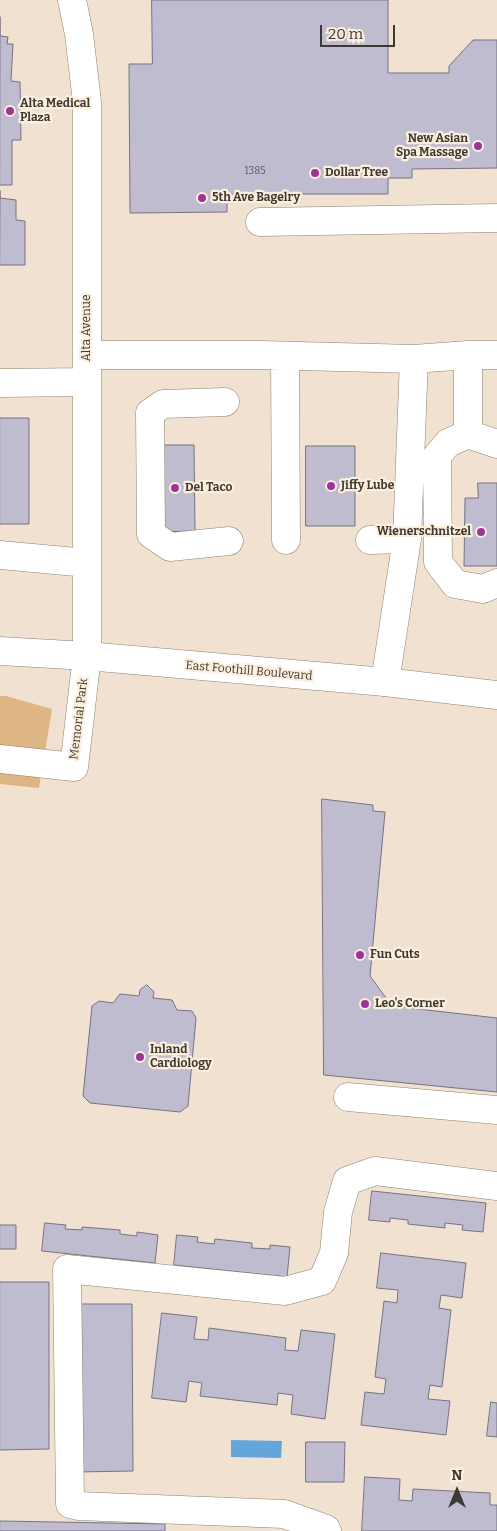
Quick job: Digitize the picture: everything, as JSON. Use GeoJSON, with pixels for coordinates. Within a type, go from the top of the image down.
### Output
{"type":"FeatureCollection","features":[{"type":"Feature","properties":{"kind":"street","name":"Alta Avenue"},"geometry":{"type":"LineString","coordinates":[[72,0],[79,34],[87,102],[87,656]]}},
{"type":"Feature","properties":{"kind":"street"},"geometry":{"type":"LineString","coordinates":[[260,222],[497,218]]}},
{"type":"Feature","properties":{"kind":"street"},"geometry":{"type":"LineString","coordinates":[[87,355],[414,359],[497,355]]}},
{"type":"Feature","properties":{"kind":"street"},"geometry":{"type":"LineString","coordinates":[[468,355],[468,434]]}},
{"type":"Feature","properties":{"kind":"street"},"geometry":{"type":"LineString","coordinates":[[285,356],[286,540]]}},
{"type":"Feature","properties":{"kind":"street"},"geometry":{"type":"LineString","coordinates":[[385,682],[406,539],[414,359]]}},
{"type":"Feature","properties":{"kind":"street"},"geometry":{"type":"LineString","coordinates":[[0,383],[87,382]]}},
{"type":"Feature","properties":{"kind":"street"},"geometry":{"type":"LineString","coordinates":[[225,402],[163,404],[150,413],[151,534],[170,547],[229,541]]}},
{"type":"Feature","properties":{"kind":"street"},"geometry":{"type":"LineString","coordinates":[[497,444],[468,434],[448,443],[437,456],[438,562],[455,584],[483,589],[497,583]]}},
{"type":"Feature","properties":{"kind":"street"},"geometry":{"type":"LineString","coordinates":[[370,540],[406,539]]}},
{"type":"Feature","properties":{"kind":"street"},"geometry":{"type":"LineString","coordinates":[[0,554],[87,563]]}},
{"type":"Feature","properties":{"kind":"street","name":"East Foothill Boulevard"},"geometry":{"type":"LineString","coordinates":[[0,651],[87,656],[385,682],[497,695]]}},
{"type":"Feature","properties":{"kind":"street","name":"Memorial Park"},"geometry":{"type":"LineString","coordinates":[[0,759],[74,767],[87,656]]}},
{"type":"Feature","properties":{"kind":"street"},"geometry":{"type":"LineString","coordinates":[[348,1097],[497,1110]]}},
{"type":"Feature","properties":{"kind":"street"},"geometry":{"type":"LineString","coordinates":[[327,1531],[284,1514],[78,1506],[70,1504],[66,1269],[285,1292],[322,1281],[334,1253],[338,1212],[347,1180],[376,1171],[497,1186]]}},
{"type":"Feature","properties":{"kind":"shaded area"},"geometry":{"type":"Polygon","coordinates":[[[0,696],[52,709],[39,788],[0,784],[0,696]]]}},
{"type":"Feature","properties":{"kind":"water"},"geometry":{"type":"Polygon","coordinates":[[[231,1440],[282,1441],[281,1458],[231,1457],[231,1440]]]}},
{"type":"Feature","properties":{"kind":"building"},"geometry":{"type":"Polygon","coordinates":[[[152,0],[388,0],[388,73],[449,73],[449,66],[473,40],[497,40],[497,168],[412,169],[412,178],[388,178],[388,194],[227,194],[227,212],[130,213],[129,64],[152,64],[152,0]]]}},
{"type":"Feature","properties":{"kind":"building","name":"Alta Medical Plaza"},"geometry":{"type":"Polygon","coordinates":[[[0,36],[8,37],[7,44],[13,44],[11,81],[20,82],[21,140],[12,140],[12,185],[0,185],[0,36]]]}},
{"type":"Feature","properties":{"kind":"building"},"geometry":{"type":"Polygon","coordinates":[[[0,198],[16,200],[16,220],[25,221],[25,265],[0,265],[0,198]]]}},
{"type":"Feature","properties":{"kind":"building"},"geometry":{"type":"Polygon","coordinates":[[[0,418],[29,418],[29,524],[0,524],[0,418]]]}},
{"type":"Feature","properties":{"kind":"building","name":"Del Taco"},"geometry":{"type":"Polygon","coordinates":[[[154,445],[194,445],[195,531],[155,532],[154,445]]]}},
{"type":"Feature","properties":{"kind":"building","name":"Jiffy Lube"},"geometry":{"type":"Polygon","coordinates":[[[306,446],[355,446],[355,526],[306,526],[306,446]]]}},
{"type":"Feature","properties":{"kind":"building","name":"Wienerschnitzel"},"geometry":{"type":"Polygon","coordinates":[[[478,483],[497,483],[497,566],[464,566],[465,498],[478,498],[478,483]]]}},
{"type":"Feature","properties":{"kind":"building"},"geometry":{"type":"Polygon","coordinates":[[[322,799],[373,805],[373,811],[385,812],[370,976],[392,1006],[497,1018],[497,1092],[324,1075],[322,799]]]}},
{"type":"Feature","properties":{"kind":"building","name":"Inland Cardiology"},"geometry":{"type":"Polygon","coordinates":[[[147,985],[154,992],[153,998],[172,1000],[177,1010],[192,1011],[196,1018],[188,1106],[180,1112],[90,1103],[83,1096],[92,1006],[99,1001],[113,1003],[120,994],[139,996],[140,990],[147,985]]]}},
{"type":"Feature","properties":{"kind":"building"},"geometry":{"type":"Polygon","coordinates":[[[372,1191],[486,1203],[483,1232],[462,1230],[463,1225],[445,1223],[445,1228],[408,1224],[408,1220],[390,1218],[390,1222],[369,1220],[372,1191]]]}},
{"type":"Feature","properties":{"kind":"building"},"geometry":{"type":"Polygon","coordinates":[[[45,1223],[66,1225],[65,1229],[82,1230],[82,1227],[120,1230],[120,1234],[137,1236],[137,1232],[158,1235],[155,1263],[42,1251],[45,1223]]]}},
{"type":"Feature","properties":{"kind":"building"},"geometry":{"type":"Polygon","coordinates":[[[0,1225],[16,1225],[16,1249],[0,1249],[0,1225]]]}},
{"type":"Feature","properties":{"kind":"building"},"geometry":{"type":"Polygon","coordinates":[[[177,1235],[198,1237],[197,1242],[214,1244],[215,1239],[252,1243],[252,1248],[270,1249],[270,1245],[290,1247],[287,1277],[174,1265],[177,1235]]]}},
{"type":"Feature","properties":{"kind":"building"},"geometry":{"type":"Polygon","coordinates":[[[381,1253],[466,1263],[462,1298],[441,1295],[439,1308],[451,1310],[442,1387],[430,1385],[428,1399],[450,1401],[446,1435],[361,1425],[365,1392],[384,1394],[386,1379],[375,1377],[384,1301],[397,1303],[398,1290],[377,1288],[381,1253]]]}},
{"type":"Feature","properties":{"kind":"building"},"geometry":{"type":"Polygon","coordinates":[[[0,1282],[49,1282],[49,1449],[0,1450],[0,1282]]]}},
{"type":"Feature","properties":{"kind":"building"},"geometry":{"type":"Polygon","coordinates":[[[76,1304],[132,1304],[133,1471],[77,1472],[76,1304]]]}},
{"type":"Feature","properties":{"kind":"building"},"geometry":{"type":"Polygon","coordinates":[[[162,1313],[197,1317],[194,1339],[208,1340],[209,1328],[286,1338],[285,1350],[298,1351],[301,1330],[335,1334],[325,1419],[291,1414],[293,1395],[278,1393],[277,1405],[200,1396],[202,1383],[189,1381],[186,1402],[152,1398],[162,1313]]]}},
{"type":"Feature","properties":{"kind":"building"},"geometry":{"type":"Polygon","coordinates":[[[491,1402],[497,1403],[497,1437],[487,1436],[491,1402]]]}},
{"type":"Feature","properties":{"kind":"building"},"geometry":{"type":"Polygon","coordinates":[[[306,1442],[345,1442],[344,1482],[306,1482],[306,1442]]]}},
{"type":"Feature","properties":{"kind":"building"},"geometry":{"type":"Polygon","coordinates":[[[365,1477],[400,1479],[399,1500],[412,1501],[413,1489],[490,1493],[490,1505],[497,1505],[497,1531],[362,1531],[365,1477]]]}},
{"type":"Feature","properties":{"kind":"building"},"geometry":{"type":"Polygon","coordinates":[[[0,1521],[165,1524],[165,1531],[0,1531],[0,1521]]]}},
{"type":"Feature","properties":{"kind":"place","name":"Alta Medical Plaza"},"geometry":{"type":"Point","coordinates":[10,111]}},
{"type":"Feature","properties":{"kind":"place","name":"New Asian Spa Massage"},"geometry":{"type":"Point","coordinates":[478,146]}},
{"type":"Feature","properties":{"kind":"place","name":"Dollar Tree"},"geometry":{"type":"Point","coordinates":[315,173]}},
{"type":"Feature","properties":{"kind":"place","name":"5th Ave Bagelry"},"geometry":{"type":"Point","coordinates":[202,198]}},
{"type":"Feature","properties":{"kind":"place","name":"Jiffy Lube"},"geometry":{"type":"Point","coordinates":[331,486]}},
{"type":"Feature","properties":{"kind":"place","name":"Del Taco"},"geometry":{"type":"Point","coordinates":[175,488]}},
{"type":"Feature","properties":{"kind":"place","name":"Wienerschnitzel"},"geometry":{"type":"Point","coordinates":[481,532]}},
{"type":"Feature","properties":{"kind":"place","name":"Fun Cuts"},"geometry":{"type":"Point","coordinates":[360,955]}},
{"type":"Feature","properties":{"kind":"place","name":"Leo's Corner"},"geometry":{"type":"Point","coordinates":[365,1004]}},
{"type":"Feature","properties":{"kind":"place","name":"Inland Cardiology"},"geometry":{"type":"Point","coordinates":[140,1057]}}]}
